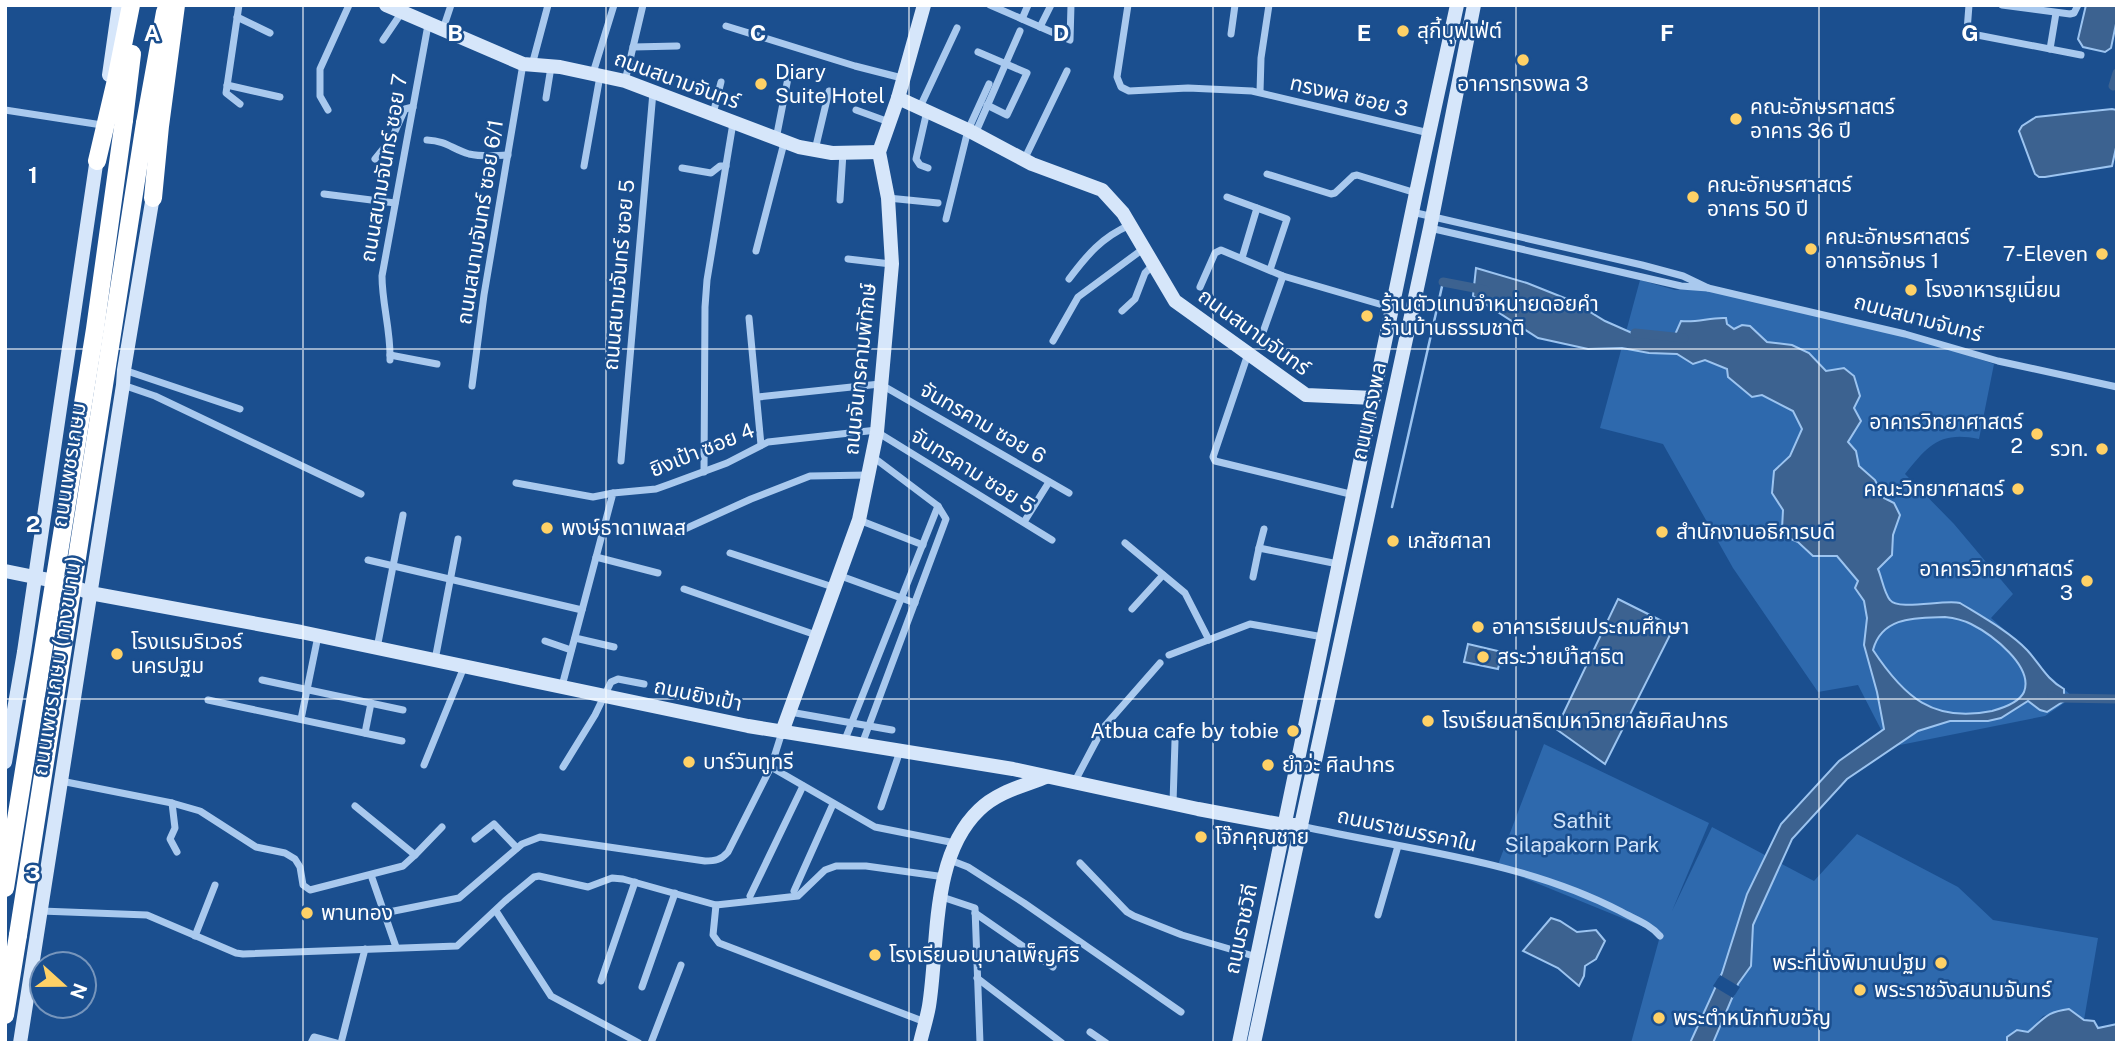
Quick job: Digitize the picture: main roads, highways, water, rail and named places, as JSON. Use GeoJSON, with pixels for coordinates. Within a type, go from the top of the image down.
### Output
{"type":"FeatureCollection","features":[{"type":"Feature","properties":{"kind":"highway"},"geometry":{"type":"LineString","coordinates":[[97,161],[131,5]]}},
{"type":"Feature","properties":{"kind":"highway","name":"ถนนเพชรเกษม"},"geometry":{"type":"LineString","coordinates":[[5,888],[95,329],[139,5]]}},
{"type":"Feature","properties":{"kind":"highway","name":"ถนนเพชรเกษม"},"geometry":{"type":"LineString","coordinates":[[5,1015],[145,123],[166,5]]}},
{"type":"Feature","properties":{"kind":"highway"},"geometry":{"type":"LineString","coordinates":[[153,198],[176,5]]}},
{"type":"Feature","properties":{"kind":"main road","name":"ถนนเพชรเกษม (ทางขนาน)"},"geometry":{"type":"LineString","coordinates":[[6,755],[119,5]]}},
{"type":"Feature","properties":{"kind":"main road","name":"ถนนเพชรเกษม (ทางขนาน)"},"geometry":{"type":"LineString","coordinates":[[20,1043],[108,472],[184,5]]}},
{"type":"Feature","properties":{"kind":"main road","name":"ถนนสนามจันทร์"},"geometry":{"type":"LineString","coordinates":[[386,5],[528,64],[625,81],[780,141],[815,151],[879,152]]}},
{"type":"Feature","properties":{"kind":"main road"},"geometry":{"type":"LineString","coordinates":[[879,152],[898,98],[924,5]]}},
{"type":"Feature","properties":{"kind":"main road","name":"ถนนทรงพล"},"geometry":{"type":"LineString","coordinates":[[1284,825],[1457,5]]}},
{"type":"Feature","properties":{"kind":"main road","name":"ถนนทรงพล"},"geometry":{"type":"LineString","coordinates":[[1300,825],[1431,222],[1474,5]]}},
{"type":"Feature","properties":{"kind":"main road","name":"ถนนสนามจันทร์"},"geometry":{"type":"LineString","coordinates":[[898,98],[1023,160],[1102,190],[1114,201],[1130,225],[1175,301],[1306,395],[1373,403],[1391,410]]}},
{"type":"Feature","properties":{"kind":"main road","name":"ถนนจันทรคามพิทักษ์"},"geometry":{"type":"LineString","coordinates":[[782,732],[859,520],[877,431],[892,264],[888,198],[879,152]]}},
{"type":"Feature","properties":{"kind":"main road"},"geometry":{"type":"LineString","coordinates":[[49,476],[54,494],[62,505],[72,513],[81,514],[89,513],[97,505],[108,472]]}},
{"type":"Feature","properties":{"kind":"main road","name":"ถนนยิงเป้า"},"geometry":{"type":"LineString","coordinates":[[5,571],[64,583],[90,593],[318,635],[782,732],[1013,769],[1284,825],[1300,825]]}},
{"type":"Feature","properties":{"kind":"main road"},"geometry":{"type":"LineString","coordinates":[[6,755],[24,689],[35,676],[45,674],[54,677],[63,694],[66,747]]}},
{"type":"Feature","properties":{"kind":"main road"},"geometry":{"type":"LineString","coordinates":[[920,1043],[930,992],[934,934],[955,843],[963,828],[980,808],[1017,787],[1046,777]]}},
{"type":"Feature","properties":{"kind":"main road","name":"ถนนราชวิถี"},"geometry":{"type":"LineString","coordinates":[[1239,1043],[1284,825]]}},
{"type":"Feature","properties":{"kind":"main road","name":"ถนนราชวิถี"},"geometry":{"type":"LineString","coordinates":[[1258,1042],[1300,825]]}},
{"type":"Feature","properties":{"kind":"waterway"},"geometry":{"type":"LineString","coordinates":[[2113,86],[2117,73]]}},
{"type":"Feature","properties":{"kind":"waterway"},"geometry":{"type":"LineString","coordinates":[[1392,507],[1443,282]]}},
{"type":"Feature","properties":{"kind":"waterway"},"geometry":{"type":"LineString","coordinates":[[1443,282],[1485,290]]}},
{"type":"Feature","properties":{"kind":"waterway"},"geometry":{"type":"LineString","coordinates":[[1635,333],[1684,338]]}},
{"type":"Feature","properties":{"kind":"waterway"},"geometry":{"type":"LineString","coordinates":[[2052,696],[2117,699]]}},
{"type":"Feature","properties":{"kind":"place","name":"สุกี้บุฟเฟ่ต์"},"geometry":{"type":"Point","coordinates":[1403,31]}},
{"type":"Feature","properties":{"kind":"place","name":"อาคารทรงพล 3"},"geometry":{"type":"Point","coordinates":[1523,60]}},
{"type":"Feature","properties":{"kind":"place","name":"Diary Suite Hotel"},"geometry":{"type":"Point","coordinates":[761,84]}},
{"type":"Feature","properties":{"kind":"place","name":"คณะอักษรศาสตร์ อาคาร 36 ปี"},"geometry":{"type":"Point","coordinates":[1736,119]}},
{"type":"Feature","properties":{"kind":"place","name":"คณะอักษรศาสตร์ อาคาร 50 ปี"},"geometry":{"type":"Point","coordinates":[1693,197]}},
{"type":"Feature","properties":{"kind":"place","name":"คณะอักษรศาสตร์ อาคารอักษร 1"},"geometry":{"type":"Point","coordinates":[1811,249]}},
{"type":"Feature","properties":{"kind":"place","name":"7-Eleven"},"geometry":{"type":"Point","coordinates":[2102,254]}},
{"type":"Feature","properties":{"kind":"place","name":"โรงอาหารยูเนี่ยน"},"geometry":{"type":"Point","coordinates":[1911,290]}},
{"type":"Feature","properties":{"kind":"place","name":"ร้านตัวแทนจำหน่ายดอยคำ ร้านบ้านธรรมชาติ"},"geometry":{"type":"Point","coordinates":[1367,316]}},
{"type":"Feature","properties":{"kind":"place","name":"อาคารวิทยาศาสตร์ 2"},"geometry":{"type":"Point","coordinates":[2037,434]}},
{"type":"Feature","properties":{"kind":"place","name":"รวท."},"geometry":{"type":"Point","coordinates":[2102,449]}},
{"type":"Feature","properties":{"kind":"place","name":"คณะวิทยาศาสตร์"},"geometry":{"type":"Point","coordinates":[2018,489]}},
{"type":"Feature","properties":{"kind":"place","name":"พงษ์ธาดาเพลส"},"geometry":{"type":"Point","coordinates":[547,528]}},
{"type":"Feature","properties":{"kind":"place","name":"สำนักงานอธิการบดี"},"geometry":{"type":"Point","coordinates":[1662,532]}},
{"type":"Feature","properties":{"kind":"place","name":"เภสัชศาลา"},"geometry":{"type":"Point","coordinates":[1393,541]}},
{"type":"Feature","properties":{"kind":"place","name":"อาคารวิทยาศาสตร์ 3"},"geometry":{"type":"Point","coordinates":[2087,581]}},
{"type":"Feature","properties":{"kind":"place","name":"อาคารเรียนประถมศึกษา"},"geometry":{"type":"Point","coordinates":[1478,627]}},
{"type":"Feature","properties":{"kind":"place","name":"โรงแรมริเวอร์ นครปฐม"},"geometry":{"type":"Point","coordinates":[117,654]}},
{"type":"Feature","properties":{"kind":"place","name":"สระว่ายนำ้สาธิต"},"geometry":{"type":"Point","coordinates":[1483,657]}},
{"type":"Feature","properties":{"kind":"place","name":"โรงเรียนสาธิตมหาวิทยาลัยศิลปากร"},"geometry":{"type":"Point","coordinates":[1428,721]}},
{"type":"Feature","properties":{"kind":"place","name":"Atbua cafe by tobie"},"geometry":{"type":"Point","coordinates":[1293,731]}},
{"type":"Feature","properties":{"kind":"place","name":"บาร์วันทูทรี"},"geometry":{"type":"Point","coordinates":[689,762]}},
{"type":"Feature","properties":{"kind":"place","name":"ยำว่ะ ศิลปากร"},"geometry":{"type":"Point","coordinates":[1268,765]}},
{"type":"Feature","properties":{"kind":"place","name":"โจ๊กคุณชาย"},"geometry":{"type":"Point","coordinates":[1201,837]}},
{"type":"Feature","properties":{"kind":"place","name":"พานทอง"},"geometry":{"type":"Point","coordinates":[307,913]}},
{"type":"Feature","properties":{"kind":"place","name":"โรงเรียนอนุบาลเพ็ญศิริ"},"geometry":{"type":"Point","coordinates":[875,955]}},
{"type":"Feature","properties":{"kind":"place","name":"พระที่นั่งพิมานปฐม"},"geometry":{"type":"Point","coordinates":[1941,963]}},
{"type":"Feature","properties":{"kind":"place","name":"พระราชวังสนามจันทร์"},"geometry":{"type":"Point","coordinates":[1860,990]}},
{"type":"Feature","properties":{"kind":"place","name":"พระตำหนักทับขวัญ"},"geometry":{"type":"Point","coordinates":[1659,1018]}},
{"type":"Feature","properties":{"kind":"park label","name":"Sathit Silapakorn Park"},"geometry":{"type":"Point","coordinates":[1582,833]}}]}
